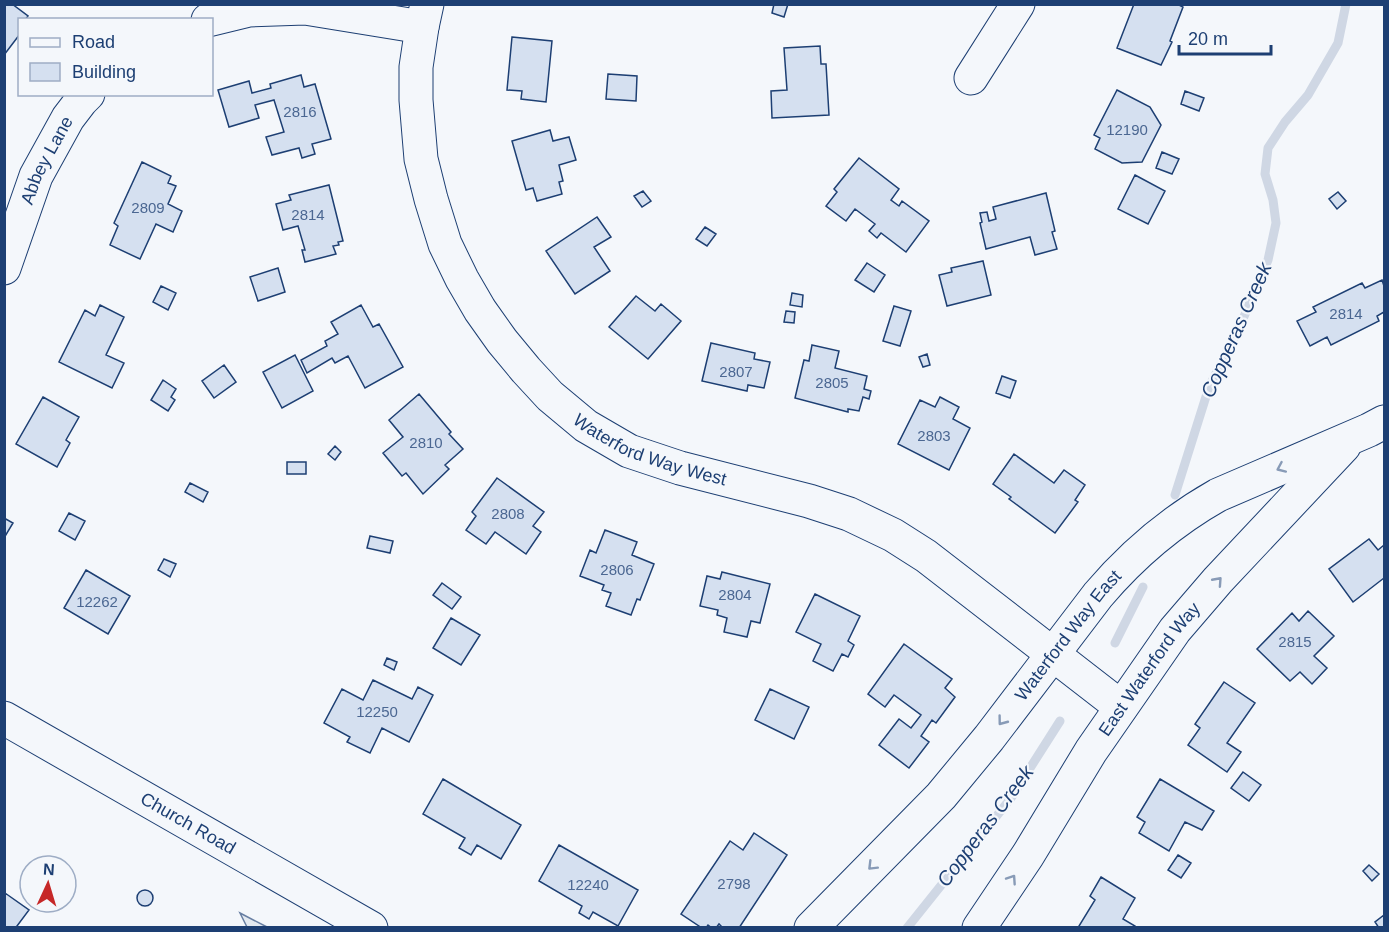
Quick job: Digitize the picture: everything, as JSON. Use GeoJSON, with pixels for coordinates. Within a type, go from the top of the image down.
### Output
{"type":"FeatureCollection","features":[{"type":"Feature","properties":{"kind":"street"},"geometry":{"type":"LineString","coordinates":[[971,78],[1018,4]]}},
{"type":"Feature","properties":{"kind":"street"},"geometry":{"type":"LineString","coordinates":[[213,19],[249,10],[304,8],[424,16]]}},
{"type":"Feature","properties":{"kind":"street","name":"Waterford Way West"},"geometry":{"type":"LineString","coordinates":[[424,16],[416,67],[416,100],[421,159],[431,199],[446,244],[462,279],[496,333],[550,396],[586,426],[629,451],[681,468],[809,501],[849,514],[893,535],[926,556],[1121,707]]}},
{"type":"Feature","properties":{"kind":"street","name":"Abbey Lane"},"geometry":{"type":"LineString","coordinates":[[4,268],[36,176],[68,117],[86,96]]}},
{"type":"Feature","properties":{"kind":"street","name":"Waterford Way East"},"geometry":{"type":"LineString","coordinates":[[811,927],[941,796],[989,738],[1116,573],[1156,537],[1218,495],[1384,422]]}},
{"type":"Feature","properties":{"kind":"street","name":"East Waterford Way"},"geometry":{"type":"LineString","coordinates":[[979,927],[1028,855],[1091,751],[1175,630],[1218,580],[1354,436]]}},
{"type":"Feature","properties":{"kind":"street","name":"Church Road"},"geometry":{"type":"LineString","coordinates":[[4,717],[371,927]]}},
{"type":"Feature","properties":{"kind":"shaded area"},"geometry":{"type":"Polygon","coordinates":[[[240,913],[267,927],[247,927],[240,913]]]}},
{"type":"Feature","properties":{"kind":"building"},"geometry":{"type":"Polygon","coordinates":[[[4,4],[12,4],[28,16],[18,18],[18,37],[4,55],[4,4]]]}},
{"type":"Feature","properties":{"kind":"building"},"geometry":{"type":"Polygon","coordinates":[[[774,4],[788,4],[784,17],[772,13],[774,4]]]}},
{"type":"Feature","properties":{"kind":"building"},"geometry":{"type":"Polygon","coordinates":[[[1134,4],[1177,4],[1183,7],[1170,41],[1172,42],[1161,65],[1117,48],[1134,4]]]}},
{"type":"Feature","properties":{"kind":"building"},"geometry":{"type":"Polygon","coordinates":[[[512,37],[552,41],[546,102],[521,99],[522,91],[507,90],[512,37]]]}},
{"type":"Feature","properties":{"kind":"building"},"geometry":{"type":"Polygon","coordinates":[[[820,46],[821,64],[826,64],[829,115],[772,118],[771,91],[787,90],[784,48],[820,46]]]}},
{"type":"Feature","properties":{"kind":"building"},"geometry":{"type":"Polygon","coordinates":[[[608,74],[637,76],[636,101],[606,99],[608,74]]]}},
{"type":"Feature","properties":{"kind":"building"},"geometry":{"type":"Polygon","coordinates":[[[301,75],[304,87],[315,84],[331,139],[312,144],[315,154],[302,158],[299,148],[272,155],[266,137],[284,132],[274,100],[255,105],[259,118],[229,127],[218,90],[249,81],[252,93],[271,88],[270,84],[301,75]]]}},
{"type":"Feature","properties":{"kind":"building"},"geometry":{"type":"Polygon","coordinates":[[[1117,90],[1150,107],[1161,125],[1142,162],[1122,163],[1095,149],[1100,138],[1094,135],[1117,90]]]}},
{"type":"Feature","properties":{"kind":"building"},"geometry":{"type":"Polygon","coordinates":[[[1185,91],[1204,98],[1199,111],[1181,104],[1185,91]]]}},
{"type":"Feature","properties":{"kind":"building"},"geometry":{"type":"Polygon","coordinates":[[[550,130],[553,141],[569,137],[576,160],[559,165],[563,181],[559,182],[562,194],[537,201],[533,188],[526,190],[512,141],[550,130]]]}},
{"type":"Feature","properties":{"kind":"building"},"geometry":{"type":"Polygon","coordinates":[[[1162,152],[1179,159],[1172,174],[1156,168],[1162,152]]]}},
{"type":"Feature","properties":{"kind":"building"},"geometry":{"type":"Polygon","coordinates":[[[859,158],[899,189],[891,200],[899,206],[902,201],[929,221],[906,252],[881,233],[877,238],[869,231],[875,224],[855,209],[846,221],[826,206],[837,192],[834,189],[859,158]]]}},
{"type":"Feature","properties":{"kind":"building"},"geometry":{"type":"Polygon","coordinates":[[[142,162],[171,176],[168,183],[176,186],[168,204],[182,211],[173,232],[156,224],[140,259],[110,245],[118,226],[114,223],[142,162]]]}},
{"type":"Feature","properties":{"kind":"building"},"geometry":{"type":"Polygon","coordinates":[[[1135,175],[1165,191],[1148,224],[1118,209],[1135,175]]]}},
{"type":"Feature","properties":{"kind":"building"},"geometry":{"type":"Polygon","coordinates":[[[329,185],[343,241],[333,246],[336,254],[305,262],[302,250],[305,250],[298,226],[283,230],[276,204],[291,200],[289,195],[329,185]]]}},
{"type":"Feature","properties":{"kind":"building"},"geometry":{"type":"Polygon","coordinates":[[[643,191],[651,201],[642,207],[634,196],[643,191]]]}},
{"type":"Feature","properties":{"kind":"building"},"geometry":{"type":"Polygon","coordinates":[[[1338,192],[1346,201],[1337,209],[1329,199],[1338,192]]]}},
{"type":"Feature","properties":{"kind":"building"},"geometry":{"type":"Polygon","coordinates":[[[1046,193],[1057,249],[1035,255],[1030,237],[986,249],[980,213],[987,212],[989,221],[996,219],[993,207],[1046,193]]]}},
{"type":"Feature","properties":{"kind":"building"},"geometry":{"type":"Polygon","coordinates":[[[597,217],[611,237],[594,247],[610,271],[575,294],[546,251],[597,217]]]}},
{"type":"Feature","properties":{"kind":"building"},"geometry":{"type":"Polygon","coordinates":[[[705,227],[716,234],[707,246],[696,239],[705,227]]]}},
{"type":"Feature","properties":{"kind":"building"},"geometry":{"type":"Polygon","coordinates":[[[983,261],[991,295],[947,306],[939,275],[952,272],[951,268],[983,261]]]}},
{"type":"Feature","properties":{"kind":"building"},"geometry":{"type":"Polygon","coordinates":[[[867,263],[885,275],[874,292],[855,280],[867,263]]]}},
{"type":"Feature","properties":{"kind":"building"},"geometry":{"type":"Polygon","coordinates":[[[278,268],[285,292],[258,301],[250,277],[278,268]]]}},
{"type":"Feature","properties":{"kind":"building"},"geometry":{"type":"Polygon","coordinates":[[[1382,280],[1384,312],[1377,316],[1379,321],[1331,345],[1327,337],[1310,346],[1297,321],[1316,312],[1313,307],[1362,283],[1365,288],[1382,280]]]}},
{"type":"Feature","properties":{"kind":"building"},"geometry":{"type":"Polygon","coordinates":[[[161,286],[176,293],[168,310],[153,302],[161,286]]]}},
{"type":"Feature","properties":{"kind":"building"},"geometry":{"type":"Polygon","coordinates":[[[792,293],[803,295],[802,307],[790,305],[792,293]]]}},
{"type":"Feature","properties":{"kind":"building"},"geometry":{"type":"Polygon","coordinates":[[[636,296],[655,311],[661,304],[681,321],[648,359],[609,327],[636,296]]]}},
{"type":"Feature","properties":{"kind":"building"},"geometry":{"type":"Polygon","coordinates":[[[100,305],[124,317],[106,355],[124,363],[112,388],[59,362],[85,310],[95,316],[100,305]]]}},
{"type":"Feature","properties":{"kind":"building"},"geometry":{"type":"Polygon","coordinates":[[[361,305],[373,327],[379,324],[403,367],[365,388],[348,356],[335,363],[332,358],[307,373],[301,360],[327,346],[325,341],[338,334],[331,322],[361,305]]]}},
{"type":"Feature","properties":{"kind":"building"},"geometry":{"type":"Polygon","coordinates":[[[894,306],[911,311],[900,346],[883,341],[894,306]]]}},
{"type":"Feature","properties":{"kind":"building"},"geometry":{"type":"Polygon","coordinates":[[[786,311],[795,312],[794,323],[784,322],[786,311]]]}},
{"type":"Feature","properties":{"kind":"building"},"geometry":{"type":"Polygon","coordinates":[[[711,343],[755,353],[754,359],[770,362],[764,388],[748,385],[747,391],[702,381],[711,343]]]}},
{"type":"Feature","properties":{"kind":"building"},"geometry":{"type":"Polygon","coordinates":[[[812,345],[839,351],[835,368],[867,376],[864,389],[871,391],[869,399],[863,397],[859,411],[848,409],[848,412],[795,398],[804,360],[809,361],[812,345]]]}},
{"type":"Feature","properties":{"kind":"building"},"geometry":{"type":"Polygon","coordinates":[[[927,354],[930,365],[923,367],[919,357],[927,354]]]}},
{"type":"Feature","properties":{"kind":"building"},"geometry":{"type":"Polygon","coordinates":[[[295,355],[313,391],[282,408],[263,372],[295,355]]]}},
{"type":"Feature","properties":{"kind":"building"},"geometry":{"type":"Polygon","coordinates":[[[224,365],[236,382],[214,398],[202,381],[224,365]]]}},
{"type":"Feature","properties":{"kind":"building"},"geometry":{"type":"Polygon","coordinates":[[[1002,376],[1016,381],[1010,398],[996,393],[1002,376]]]}},
{"type":"Feature","properties":{"kind":"building"},"geometry":{"type":"Polygon","coordinates":[[[163,380],[176,389],[171,397],[175,400],[168,411],[151,400],[163,380]]]}},
{"type":"Feature","properties":{"kind":"building"},"geometry":{"type":"Polygon","coordinates":[[[419,394],[463,449],[445,465],[449,469],[423,494],[406,473],[402,476],[383,453],[403,437],[389,420],[419,394]]]}},
{"type":"Feature","properties":{"kind":"building"},"geometry":{"type":"Polygon","coordinates":[[[43,397],[79,417],[66,440],[70,443],[57,467],[16,444],[43,397]]]}},
{"type":"Feature","properties":{"kind":"building"},"geometry":{"type":"Polygon","coordinates":[[[940,397],[959,407],[953,419],[970,428],[949,470],[898,444],[920,400],[935,407],[940,397]]]}},
{"type":"Feature","properties":{"kind":"building"},"geometry":{"type":"Polygon","coordinates":[[[335,446],[341,452],[335,460],[328,454],[335,446]]]}},
{"type":"Feature","properties":{"kind":"building"},"geometry":{"type":"Polygon","coordinates":[[[1014,454],[1054,483],[1064,470],[1085,485],[1075,500],[1078,502],[1055,533],[1009,499],[1011,497],[993,484],[1014,454]]]}},
{"type":"Feature","properties":{"kind":"building"},"geometry":{"type":"Polygon","coordinates":[[[287,462],[306,462],[306,474],[287,474],[287,462]]]}},
{"type":"Feature","properties":{"kind":"building"},"geometry":{"type":"Polygon","coordinates":[[[497,478],[544,512],[533,526],[541,532],[526,554],[495,532],[486,544],[466,530],[476,516],[472,512],[497,478]]]}},
{"type":"Feature","properties":{"kind":"building"},"geometry":{"type":"Polygon","coordinates":[[[190,483],[208,492],[203,502],[185,492],[190,483]]]}},
{"type":"Feature","properties":{"kind":"building"},"geometry":{"type":"Polygon","coordinates":[[[69,513],[85,521],[75,540],[59,531],[69,513]]]}},
{"type":"Feature","properties":{"kind":"building"},"geometry":{"type":"Polygon","coordinates":[[[4,518],[13,523],[4,538],[4,518]]]}},
{"type":"Feature","properties":{"kind":"building"},"geometry":{"type":"Polygon","coordinates":[[[605,530],[637,542],[632,555],[654,564],[640,600],[637,599],[631,615],[606,606],[611,593],[602,590],[604,585],[580,576],[590,550],[596,553],[605,530]]]}},
{"type":"Feature","properties":{"kind":"building"},"geometry":{"type":"Polygon","coordinates":[[[370,536],[393,541],[390,553],[367,548],[370,536]]]}},
{"type":"Feature","properties":{"kind":"building"},"geometry":{"type":"Polygon","coordinates":[[[1369,539],[1378,550],[1384,545],[1384,578],[1353,602],[1329,569],[1369,539]]]}},
{"type":"Feature","properties":{"kind":"building"},"geometry":{"type":"Polygon","coordinates":[[[164,559],[176,564],[170,577],[158,570],[164,559]]]}},
{"type":"Feature","properties":{"kind":"building"},"geometry":{"type":"Polygon","coordinates":[[[86,570],[130,596],[108,634],[64,608],[86,570]]]}},
{"type":"Feature","properties":{"kind":"building"},"geometry":{"type":"Polygon","coordinates":[[[722,572],[770,584],[760,623],[751,621],[747,637],[724,632],[727,618],[717,615],[718,610],[700,606],[707,576],[720,579],[722,572]]]}},
{"type":"Feature","properties":{"kind":"building"},"geometry":{"type":"Polygon","coordinates":[[[442,583],[461,597],[452,609],[433,595],[442,583]]]}},
{"type":"Feature","properties":{"kind":"building"},"geometry":{"type":"Polygon","coordinates":[[[815,594],[860,616],[848,641],[854,645],[848,657],[842,654],[833,671],[813,661],[821,644],[796,632],[815,594]]]}},
{"type":"Feature","properties":{"kind":"building"},"geometry":{"type":"Polygon","coordinates":[[[1308,611],[1334,636],[1314,656],[1327,668],[1312,684],[1300,672],[1290,681],[1257,649],[1292,613],[1299,621],[1308,611]]]}},
{"type":"Feature","properties":{"kind":"building"},"geometry":{"type":"Polygon","coordinates":[[[451,618],[480,635],[461,665],[433,648],[451,618]]]}},
{"type":"Feature","properties":{"kind":"building"},"geometry":{"type":"Polygon","coordinates":[[[904,644],[952,679],[945,688],[955,697],[936,723],[932,720],[921,736],[929,742],[909,768],[879,745],[899,719],[911,728],[921,715],[894,695],[885,707],[868,694],[904,644]]]}},
{"type":"Feature","properties":{"kind":"building"},"geometry":{"type":"Polygon","coordinates":[[[387,658],[397,662],[394,670],[384,665],[387,658]]]}},
{"type":"Feature","properties":{"kind":"building"},"geometry":{"type":"Polygon","coordinates":[[[373,680],[412,699],[418,687],[433,695],[409,742],[382,728],[370,753],[347,742],[350,737],[324,723],[342,689],[363,700],[373,680]]]}},
{"type":"Feature","properties":{"kind":"building"},"geometry":{"type":"Polygon","coordinates":[[[1224,682],[1255,703],[1227,743],[1241,752],[1227,772],[1188,745],[1200,728],[1195,724],[1224,682]]]}},
{"type":"Feature","properties":{"kind":"building"},"geometry":{"type":"Polygon","coordinates":[[[770,689],[809,707],[794,739],[755,720],[770,689]]]}},
{"type":"Feature","properties":{"kind":"building"},"geometry":{"type":"Polygon","coordinates":[[[1243,772],[1261,785],[1249,801],[1231,788],[1243,772]]]}},
{"type":"Feature","properties":{"kind":"building"},"geometry":{"type":"Polygon","coordinates":[[[443,779],[521,825],[501,859],[477,845],[471,855],[459,848],[465,838],[423,814],[443,779]]]}},
{"type":"Feature","properties":{"kind":"building"},"geometry":{"type":"Polygon","coordinates":[[[1160,779],[1214,811],[1202,830],[1185,822],[1169,851],[1139,833],[1145,822],[1137,817],[1160,779]]]}},
{"type":"Feature","properties":{"kind":"building"},"geometry":{"type":"Polygon","coordinates":[[[754,833],[787,855],[739,928],[723,928],[719,924],[716,928],[708,925],[702,928],[681,914],[730,841],[743,850],[754,833]]]}},
{"type":"Feature","properties":{"kind":"building"},"geometry":{"type":"Polygon","coordinates":[[[559,845],[638,890],[618,926],[593,912],[589,919],[579,913],[582,906],[539,881],[559,845]]]}},
{"type":"Feature","properties":{"kind":"building"},"geometry":{"type":"Polygon","coordinates":[[[1178,855],[1191,863],[1181,878],[1168,870],[1178,855]]]}},
{"type":"Feature","properties":{"kind":"building"},"geometry":{"type":"Polygon","coordinates":[[[1369,865],[1379,874],[1372,881],[1363,871],[1369,865]]]}},
{"type":"Feature","properties":{"kind":"building"},"geometry":{"type":"Polygon","coordinates":[[[1101,877],[1135,898],[1123,919],[1135,926],[1134,928],[1082,928],[1079,926],[1095,900],[1090,896],[1101,877]]]}},
{"type":"Feature","properties":{"kind":"building"},"geometry":{"type":"Polygon","coordinates":[[[145,890],[151,892],[153,898],[151,904],[145,906],[139,904],[137,898],[139,892],[145,890]]]}},
{"type":"Feature","properties":{"kind":"building"},"geometry":{"type":"Polygon","coordinates":[[[5,893],[18,902],[18,914],[26,914],[17,926],[19,928],[4,928],[5,893]]]}},
{"type":"Feature","properties":{"kind":"building"},"geometry":{"type":"Polygon","coordinates":[[[1384,915],[1384,928],[1379,928],[1375,922],[1384,915]]]}},
{"type":"Feature","properties":{"kind":"waterway","name":"Copperas Creek"},"geometry":{"type":"LineString","coordinates":[[1175,495],[1209,387],[1240,326],[1268,260],[1276,223],[1273,200],[1265,174],[1268,148],[1285,122],[1308,95],[1338,43],[1346,4]]}},
{"type":"Feature","properties":{"kind":"waterway","name":"Copperas Creek"},"geometry":{"type":"LineString","coordinates":[[1115,643],[1143,587]]}},
{"type":"Feature","properties":{"kind":"waterway","name":"Copperas Creek"},"geometry":{"type":"LineString","coordinates":[[907,928],[1011,798],[1060,721]]}}]}
